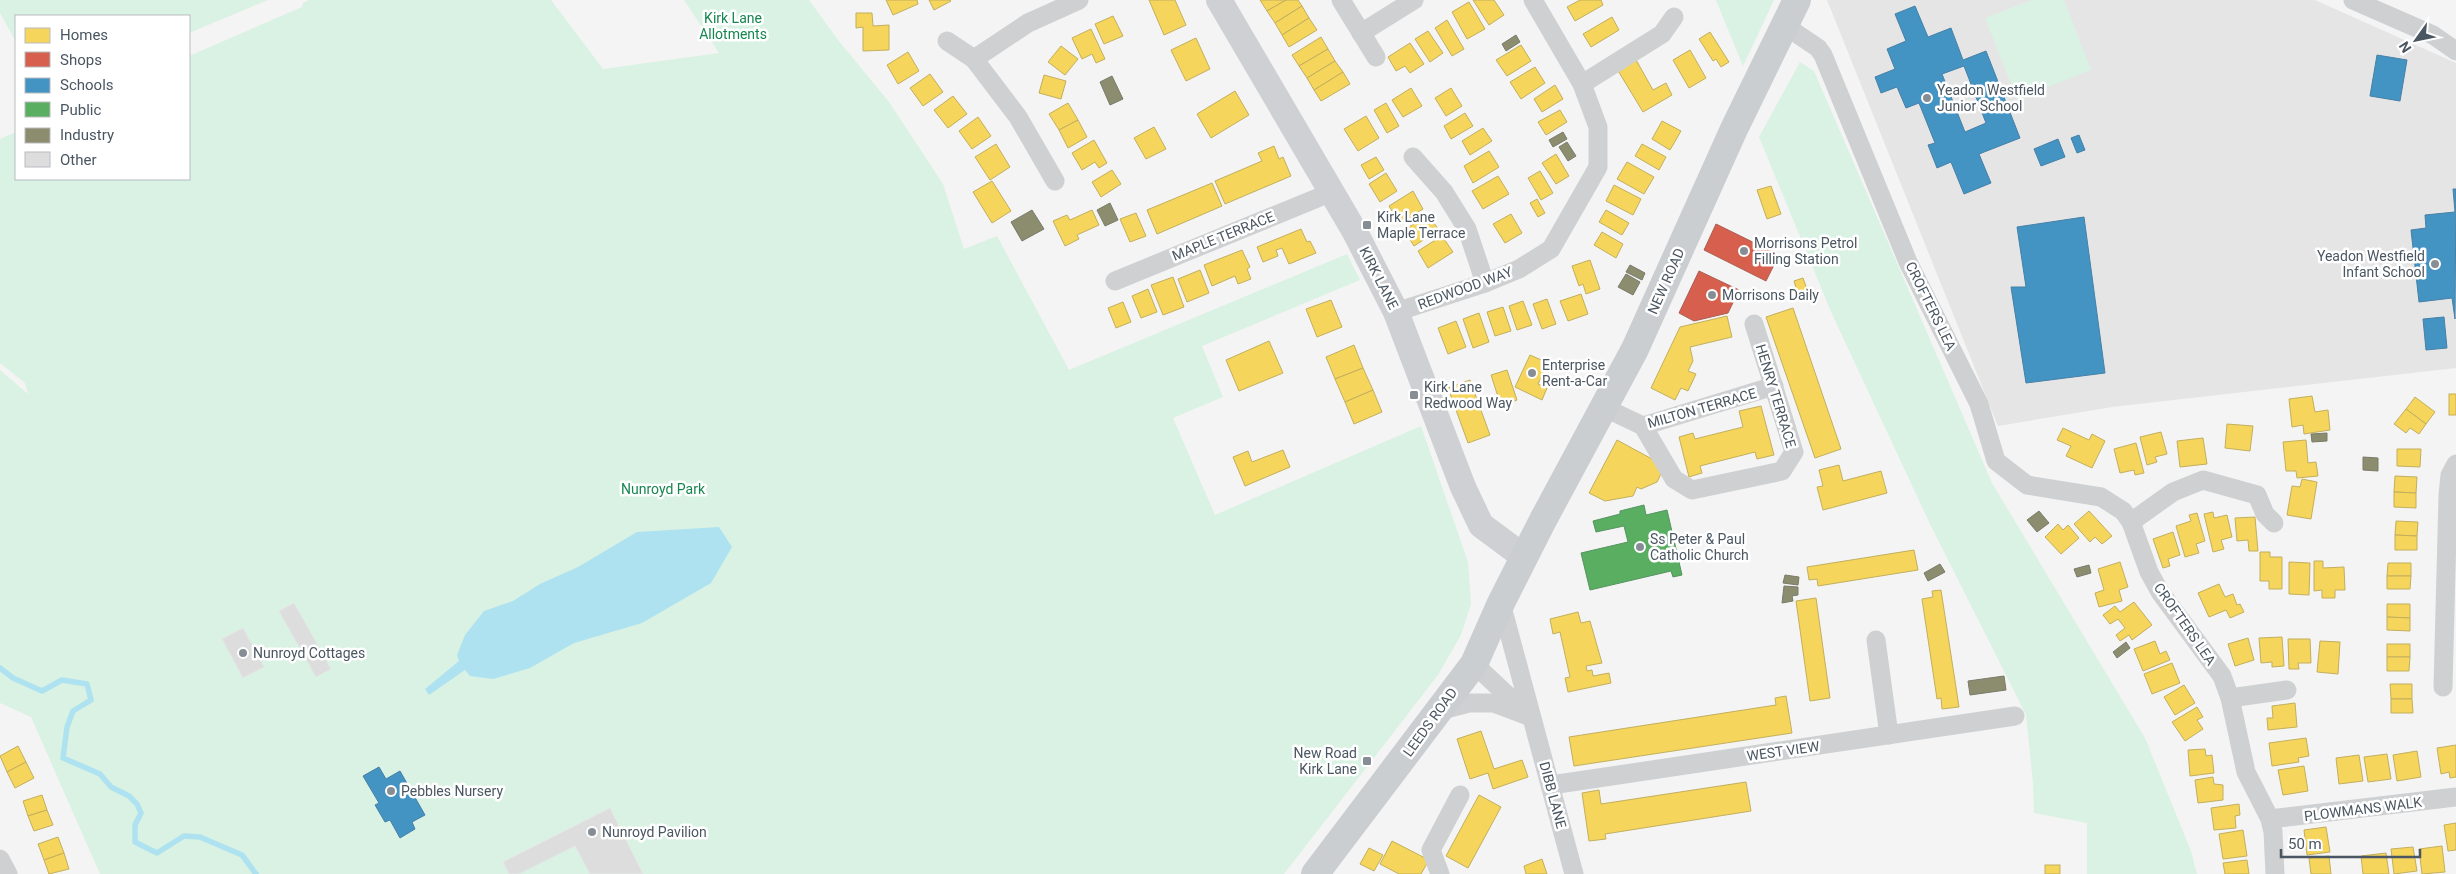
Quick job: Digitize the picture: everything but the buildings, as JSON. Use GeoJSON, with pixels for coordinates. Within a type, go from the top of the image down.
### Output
{"type":"FeatureCollection","features":[{"type":"Feature","properties":{"kind":"main road","name":"NEW ROAD"},"geometry":{"type":"LineString","coordinates":[[1524,557],[1634,350],[1779,36],[1798,0]]}},
{"type":"Feature","properties":{"kind":"main road","name":"LEEDS ROAD"},"geometry":{"type":"LineString","coordinates":[[1315,874],[1474,664],[1524,557]]}},
{"type":"Feature","properties":{"kind":"street"},"geometry":{"type":"LineString","coordinates":[[974,59],[1028,23],[1079,0]]}},
{"type":"Feature","properties":{"kind":"street","name":"KIRK LANE"},"geometry":{"type":"LineString","coordinates":[[1219,0],[1332,192],[1396,312],[1463,487],[1481,525],[1524,557]]}},
{"type":"Feature","properties":{"kind":"street"},"geometry":{"type":"LineString","coordinates":[[1341,0],[1376,57]]}},
{"type":"Feature","properties":{"kind":"street"},"geometry":{"type":"LineString","coordinates":[[1361,33],[1414,0]]}},
{"type":"Feature","properties":{"kind":"street","name":"REDWOOD WAY"},"geometry":{"type":"LineString","coordinates":[[1396,312],[1485,283],[1519,269],[1551,248],[1598,167],[1598,127],[1582,84],[1532,0]]}},
{"type":"Feature","properties":{"kind":"street"},"geometry":{"type":"LineString","coordinates":[[2353,0],[2432,35],[2456,51]]}},
{"type":"Feature","properties":{"kind":"street"},"geometry":{"type":"LineString","coordinates":[[1582,84],[1662,34],[1674,17]]}},
{"type":"Feature","properties":{"kind":"street","name":"CROFTERS LEA"},"geometry":{"type":"LineString","coordinates":[[1779,36],[1818,48],[1823,55],[1908,262],[1979,404],[1996,461],[2027,485],[2100,497],[2123,511],[2131,522],[2149,572],[2160,592],[2222,676],[2230,698],[2246,772],[2270,819],[2274,832],[2275,874]]}},
{"type":"Feature","properties":{"kind":"street"},"geometry":{"type":"LineString","coordinates":[[947,41],[974,59],[1018,117],[1055,181]]}},
{"type":"Feature","properties":{"kind":"street"},"geometry":{"type":"LineString","coordinates":[[1413,157],[1444,192],[1467,229],[1485,283]]}},
{"type":"Feature","properties":{"kind":"street","name":"MAPLE TERRACE"},"geometry":{"type":"LineString","coordinates":[[1115,281],[1332,192]]}},
{"type":"Feature","properties":{"kind":"street","name":"HENRY TERRACE"},"geometry":{"type":"LineString","coordinates":[[1643,426],[1674,479],[1692,490],[1782,471],[1794,452],[1754,324]]}},
{"type":"Feature","properties":{"kind":"street","name":"MILTON TERRACE"},"geometry":{"type":"LineString","coordinates":[[1604,407],[1643,426],[1774,386]]}},
{"type":"Feature","properties":{"kind":"street"},"geometry":{"type":"LineString","coordinates":[[2443,687],[2448,495],[2450,475],[2456,464]]}},
{"type":"Feature","properties":{"kind":"street"},"geometry":{"type":"LineString","coordinates":[[2131,522],[2173,492],[2204,480],[2259,489],[2265,514],[2274,523]]}},
{"type":"Feature","properties":{"kind":"street","name":"DIBB LANE"},"geometry":{"type":"LineString","coordinates":[[1501,603],[1574,874]]}},
{"type":"Feature","properties":{"kind":"street"},"geometry":{"type":"LineString","coordinates":[[1876,640],[1889,735]]}},
{"type":"Feature","properties":{"kind":"street"},"geometry":{"type":"LineString","coordinates":[[1474,664],[1531,717]]}},
{"type":"Feature","properties":{"kind":"street"},"geometry":{"type":"LineString","coordinates":[[2230,698],[2287,690]]}},
{"type":"Feature","properties":{"kind":"street"},"geometry":{"type":"LineString","coordinates":[[1438,711],[1469,703],[1494,703],[1531,717]]}},
{"type":"Feature","properties":{"kind":"street","name":"WEST VIEW"},"geometry":{"type":"LineString","coordinates":[[1551,785],[2015,716]]}},
{"type":"Feature","properties":{"kind":"street"},"geometry":{"type":"LineString","coordinates":[[1440,874],[1431,850],[1460,794]]}},
{"type":"Feature","properties":{"kind":"street","name":"PLOWMANS WALK"},"geometry":{"type":"LineString","coordinates":[[2270,819],[2456,797]]}},
{"type":"Feature","properties":{"kind":"street"},"geometry":{"type":"LineString","coordinates":[[0,859],[8,874]]}},
{"type":"Feature","properties":{"kind":"shaded area"},"geometry":{"type":"Polygon","coordinates":[[[1827,0],[2315,0],[2456,63],[2456,368],[2112,407],[1998,426],[1827,0]]]}},
{"type":"Feature","properties":{"kind":"green space"},"geometry":{"type":"Polygon","coordinates":[[[0,0],[268,0],[190,33],[190,15],[15,15],[15,40],[0,13],[0,0]]]}},
{"type":"Feature","properties":{"kind":"green space","name":"Nunroyd Park"},"geometry":{"type":"Polygon","coordinates":[[[309,0],[551,0],[603,69],[719,53],[684,0],[809,0],[838,40],[889,102],[943,184],[964,249],[997,236],[1069,370],[1347,254],[1360,280],[1202,346],[1223,397],[1173,418],[1215,515],[1421,426],[1468,562],[1471,604],[1461,635],[1438,675],[1284,874],[100,874],[31,717],[0,703],[0,370],[28,394],[25,383],[0,363],[0,139],[15,132],[15,180],[190,180],[190,56],[302,7],[303,3],[309,0]]]}},
{"type":"Feature","properties":{"kind":"green space"},"geometry":{"type":"Polygon","coordinates":[[[1716,0],[1774,0],[1743,66],[1716,0]]]}},
{"type":"Feature","properties":{"kind":"green space"},"geometry":{"type":"Polygon","coordinates":[[[2032,0],[2064,0],[2091,70],[2017,99],[1985,18],[2032,0]]]}},
{"type":"Feature","properties":{"kind":"green space"},"geometry":{"type":"Polygon","coordinates":[[[1800,62],[1814,71],[1992,483],[2145,738],[2191,851],[2197,874],[2087,874],[2087,823],[2034,813],[2026,715],[1930,524],[1832,314],[1759,137],[1800,62]]]}},
{"type":"Feature","properties":{"kind":"water"},"geometry":{"type":"Polygon","coordinates":[[[719,527],[732,547],[711,583],[642,623],[574,643],[530,668],[493,679],[470,676],[465,670],[429,695],[425,689],[459,661],[457,655],[465,635],[484,611],[513,601],[540,584],[578,567],[637,532],[719,527]]]}},
{"type":"Feature","properties":{"kind":"waterway"},"geometry":{"type":"LineString","coordinates":[[0,668],[13,678],[42,691],[62,680],[87,684],[91,700],[73,711],[67,727],[63,758],[100,774],[111,787],[129,796],[137,804],[141,813],[135,825],[135,842],[157,853],[184,836],[200,837],[242,855],[256,874]]}},
{"type":"Feature","properties":{"kind":"place","name":"Yeadon Westfield Junior School"},"geometry":{"type":"Point","coordinates":[1927,98]}},
{"type":"Feature","properties":{"kind":"place","name":"Kirk Lane Maple Terrace"},"geometry":{"type":"Point","coordinates":[1367,225]}},
{"type":"Feature","properties":{"kind":"place","name":"Morrisons Petrol Filling Station"},"geometry":{"type":"Point","coordinates":[1744,251]}},
{"type":"Feature","properties":{"kind":"place","name":"Yeadon Westfield Infant School"},"geometry":{"type":"Point","coordinates":[2435,264]}},
{"type":"Feature","properties":{"kind":"place","name":"Morrisons Daily"},"geometry":{"type":"Point","coordinates":[1712,295]}},
{"type":"Feature","properties":{"kind":"place","name":"Enterprise Rent-a-Car"},"geometry":{"type":"Point","coordinates":[1532,373]}},
{"type":"Feature","properties":{"kind":"place","name":"Kirk Lane Redwood Way"},"geometry":{"type":"Point","coordinates":[1414,395]}},
{"type":"Feature","properties":{"kind":"place","name":"Ss Peter & Paul Catholic Church"},"geometry":{"type":"Point","coordinates":[1640,547]}},
{"type":"Feature","properties":{"kind":"place","name":"Nunroyd Cottages"},"geometry":{"type":"Point","coordinates":[243,653]}},
{"type":"Feature","properties":{"kind":"place","name":"New Road Kirk Lane"},"geometry":{"type":"Point","coordinates":[1367,761]}},
{"type":"Feature","properties":{"kind":"place","name":"Pebbles Nursery"},"geometry":{"type":"Point","coordinates":[391,791]}},
{"type":"Feature","properties":{"kind":"place","name":"Nunroyd Pavilion"},"geometry":{"type":"Point","coordinates":[592,832]}},
{"type":"Feature","properties":{"kind":"park label","name":"Kirk Lane Allotments"},"geometry":{"type":"Point","coordinates":[733,26]}}]}
